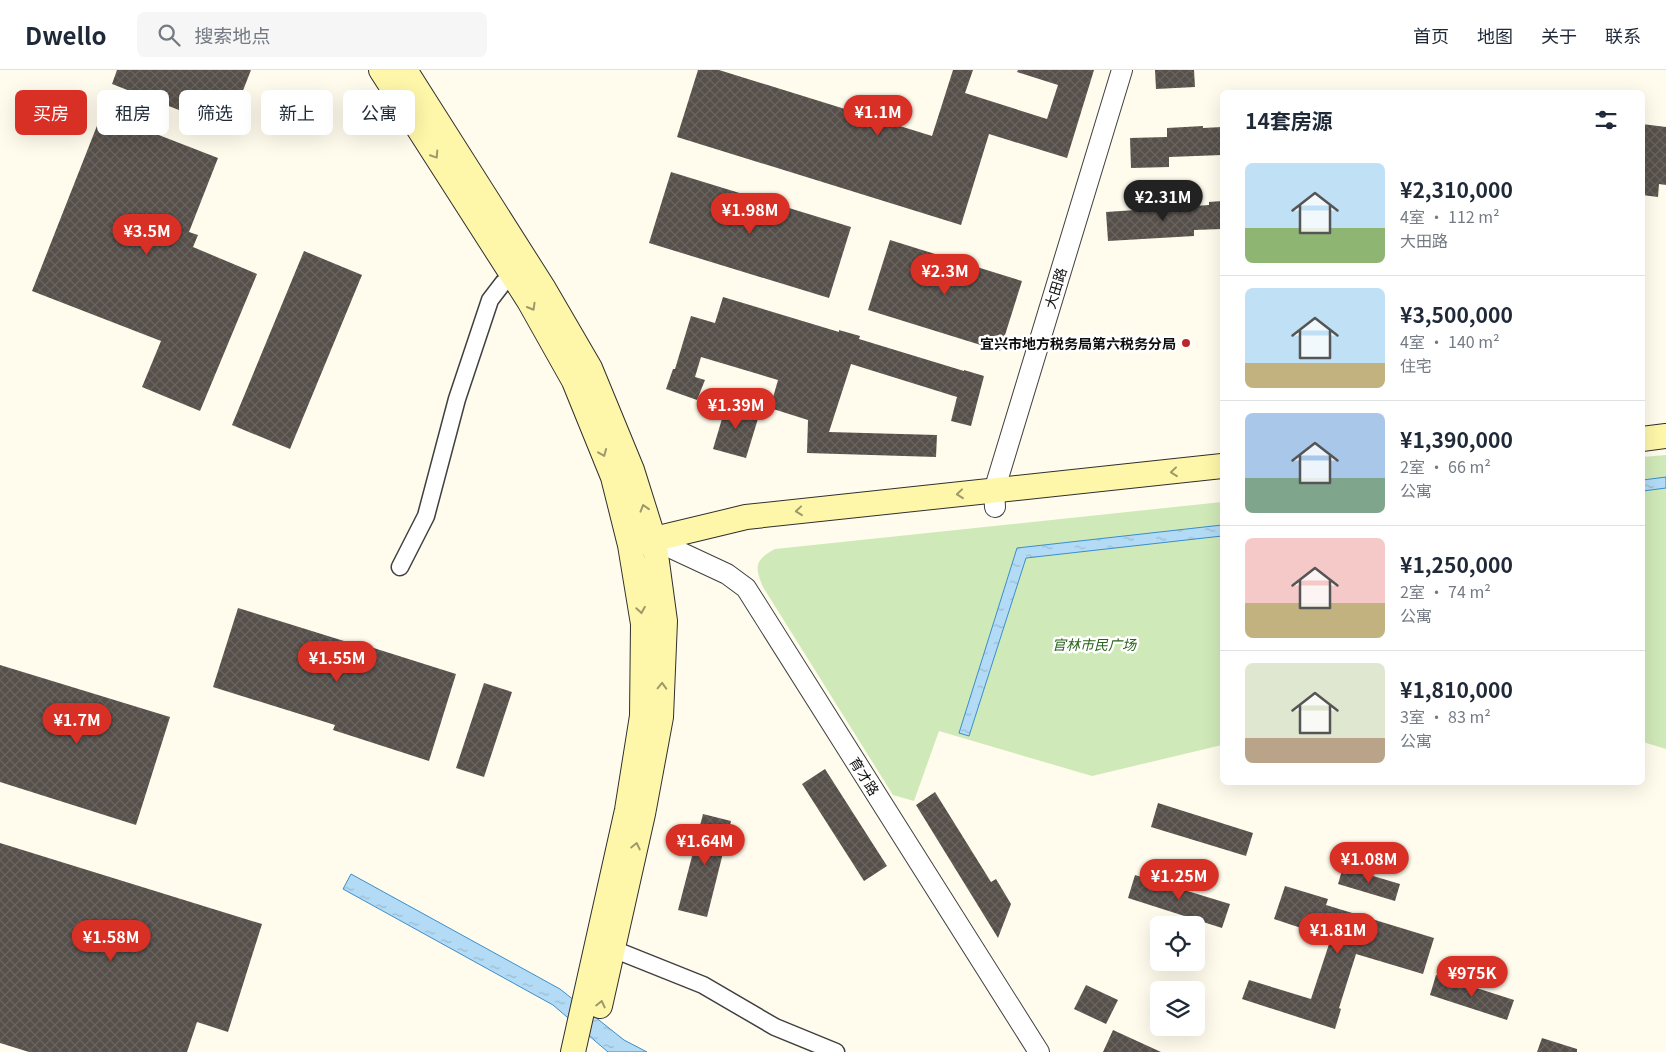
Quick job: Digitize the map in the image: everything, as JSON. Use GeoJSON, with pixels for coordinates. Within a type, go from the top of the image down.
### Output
{"type":"FeatureCollection","features":[{"type":"Feature","properties":{"kind":"main road"},"geometry":{"type":"LineString","coordinates":[[381,70],[529,301],[574,381],[613,477],[630,545],[643,624],[642,716],[627,810],[573,1052]]}},
{"type":"Feature","properties":{"kind":"main road"},"geometry":{"type":"LineString","coordinates":[[404,70],[544,289],[590,368],[632,470],[654,540],[664,621],[661,717],[643,814],[590,1052]]}},
{"type":"Feature","properties":{"kind":"main road"},"geometry":{"type":"LineString","coordinates":[[1645,422],[1666,420]]}},
{"type":"Feature","properties":{"kind":"main road"},"geometry":{"type":"LineString","coordinates":[[1645,439],[1666,436]]}},
{"type":"Feature","properties":{"kind":"main road"},"geometry":{"type":"LineString","coordinates":[[995,499],[1220,466]]}},
{"type":"Feature","properties":{"kind":"main road"},"geometry":{"type":"LineString","coordinates":[[630,545],[746,517],[1220,483]]}},
{"type":"Feature","properties":{"kind":"street","name":"大田路"},"geometry":{"type":"LineString","coordinates":[[995,499],[1122,70]]}},
{"type":"Feature","properties":{"kind":"street"},"geometry":{"type":"LineString","coordinates":[[400,567],[426,516],[457,399],[490,300],[503,283],[513,277]]}},
{"type":"Feature","properties":{"kind":"street","name":"育才路"},"geometry":{"type":"LineString","coordinates":[[654,540],[727,574],[746,588],[1039,1052]]}},
{"type":"Feature","properties":{"kind":"street"},"geometry":{"type":"LineString","coordinates":[[613,949],[702,985],[775,1027],[836,1052]]}},
{"type":"Feature","properties":{"kind":"green space"},"geometry":{"type":"Polygon","coordinates":[[[1666,455],[1666,749],[1645,743],[1645,457],[1666,455]]]}},
{"type":"Feature","properties":{"kind":"green space","name":"官林市民广场"},"geometry":{"type":"Polygon","coordinates":[[[1220,502],[1220,745],[1092,776],[939,731],[914,801],[893,795],[763,587],[758,574],[758,564],[763,557],[775,549],[1220,502]]]}},
{"type":"Feature","properties":{"kind":"water"},"geometry":{"type":"Polygon","coordinates":[[[1666,477],[1666,488],[1645,491],[1645,480],[1666,477]]]}},
{"type":"Feature","properties":{"kind":"water"},"geometry":{"type":"Polygon","coordinates":[[[1220,525],[1220,536],[1026,558],[969,736],[959,733],[1017,548],[1220,525]]]}},
{"type":"Feature","properties":{"kind":"water"},"geometry":{"type":"Polygon","coordinates":[[[351,874],[560,989],[624,1040],[647,1052],[608,1052],[553,1005],[343,889],[351,874]]]}},
{"type":"Feature","properties":{"kind":"building"},"geometry":{"type":"Polygon","coordinates":[[[117,70],[251,70],[243,90],[179,90],[179,110],[169,106],[169,90],[127,90],[112,84],[117,70]]]}},
{"type":"Feature","properties":{"kind":"building"},"geometry":{"type":"Polygon","coordinates":[[[698,70],[719,70],[932,136],[953,70],[973,70],[965,93],[1047,119],[1058,85],[1017,72],[1018,70],[1094,70],[1067,158],[989,134],[961,225],[677,137],[698,70]]]}},
{"type":"Feature","properties":{"kind":"building"},"geometry":{"type":"Polygon","coordinates":[[[1155,70],[1194,70],[1195,87],[1156,89],[1155,70]]]}},
{"type":"Feature","properties":{"kind":"building"},"geometry":{"type":"Polygon","coordinates":[[[1645,124],[1666,127],[1666,185],[1659,184],[1658,197],[1645,195],[1645,124]]]}},
{"type":"Feature","properties":{"kind":"building"},"geometry":{"type":"Polygon","coordinates":[[[97,126],[97,135],[159,135],[218,158],[189,232],[198,235],[193,247],[257,274],[200,411],[142,387],[161,341],[32,291],[97,126]]]}},
{"type":"Feature","properties":{"kind":"building"},"geometry":{"type":"Polygon","coordinates":[[[1220,127],[1220,155],[1169,157],[1169,167],[1131,168],[1130,138],[1167,137],[1167,128],[1220,127]]]}},
{"type":"Feature","properties":{"kind":"building"},"geometry":{"type":"Polygon","coordinates":[[[671,172],[851,227],[829,298],[649,243],[671,172]]]}},
{"type":"Feature","properties":{"kind":"building"},"geometry":{"type":"Polygon","coordinates":[[[1220,201],[1220,229],[1194,230],[1194,236],[1108,241],[1106,212],[1209,205],[1209,202],[1220,201]]]}},
{"type":"Feature","properties":{"kind":"building"},"geometry":{"type":"Polygon","coordinates":[[[890,240],[1022,281],[1000,351],[868,310],[890,240]]]}},
{"type":"Feature","properties":{"kind":"building"},"geometry":{"type":"Polygon","coordinates":[[[304,251],[362,275],[290,449],[232,425],[304,251]]]}},
{"type":"Feature","properties":{"kind":"building"},"geometry":{"type":"Polygon","coordinates":[[[723,297],[839,332],[839,330],[860,336],[859,339],[984,376],[971,426],[951,421],[957,397],[851,364],[829,432],[937,435],[936,457],[807,453],[808,420],[770,408],[778,380],[701,357],[695,377],[705,380],[697,400],[666,389],[673,369],[675,369],[691,316],[715,323],[723,297]]]}},
{"type":"Feature","properties":{"kind":"building"},"geometry":{"type":"Polygon","coordinates":[[[727,402],[760,412],[746,458],[713,449],[727,402]]]}},
{"type":"Feature","properties":{"kind":"building"},"geometry":{"type":"Polygon","coordinates":[[[238,608],[456,674],[429,761],[333,730],[335,725],[213,687],[238,608]]]}},
{"type":"Feature","properties":{"kind":"building"},"geometry":{"type":"Polygon","coordinates":[[[0,665],[170,717],[136,825],[0,782],[0,665]]]}},
{"type":"Feature","properties":{"kind":"building"},"geometry":{"type":"Polygon","coordinates":[[[484,683],[512,692],[484,777],[456,768],[484,683]]]}},
{"type":"Feature","properties":{"kind":"building"},"geometry":{"type":"Polygon","coordinates":[[[825,769],[887,866],[864,881],[802,784],[825,769]]]}},
{"type":"Feature","properties":{"kind":"building"},"geometry":{"type":"Polygon","coordinates":[[[935,792],[991,882],[996,879],[1011,904],[998,938],[916,805],[935,792]]]}},
{"type":"Feature","properties":{"kind":"building"},"geometry":{"type":"Polygon","coordinates":[[[1158,803],[1253,833],[1246,856],[1151,827],[1158,803]]]}},
{"type":"Feature","properties":{"kind":"building"},"geometry":{"type":"Polygon","coordinates":[[[703,814],[731,821],[707,917],[678,910],[703,814]]]}},
{"type":"Feature","properties":{"kind":"building"},"geometry":{"type":"Polygon","coordinates":[[[0,843],[262,924],[228,1032],[197,1022],[187,1052],[29,1052],[0,1043],[0,843]]]}},
{"type":"Feature","properties":{"kind":"building"},"geometry":{"type":"Polygon","coordinates":[[[1343,867],[1400,884],[1395,901],[1338,884],[1343,867]]]}},
{"type":"Feature","properties":{"kind":"building"},"geometry":{"type":"Polygon","coordinates":[[[1135,875],[1230,904],[1222,928],[1205,923],[1205,916],[1184,916],[1128,898],[1135,875]]]}},
{"type":"Feature","properties":{"kind":"building"},"geometry":{"type":"Polygon","coordinates":[[[1285,886],[1328,899],[1326,905],[1434,938],[1423,974],[1356,954],[1339,1008],[1341,1009],[1335,1029],[1242,999],[1249,980],[1311,999],[1331,938],[1274,919],[1285,886]]]}},
{"type":"Feature","properties":{"kind":"building"},"geometry":{"type":"Polygon","coordinates":[[[1436,975],[1514,1000],[1507,1020],[1430,995],[1436,975]]]}},
{"type":"Feature","properties":{"kind":"building"},"geometry":{"type":"Polygon","coordinates":[[[1086,985],[1118,1000],[1106,1024],[1074,1009],[1086,985]]]}},
{"type":"Feature","properties":{"kind":"building"},"geometry":{"type":"Polygon","coordinates":[[[1113,1030],[1161,1052],[1103,1052],[1113,1030]]]}},
{"type":"Feature","properties":{"kind":"building"},"geometry":{"type":"Polygon","coordinates":[[[1542,1038],[1577,1049],[1577,1052],[1537,1052],[1542,1038]]]}},
{"type":"Feature","properties":{"kind":"place","name":"宜兴市地方税务局第六税务分局"},"geometry":{"type":"Point","coordinates":[1186,343]}}]}
